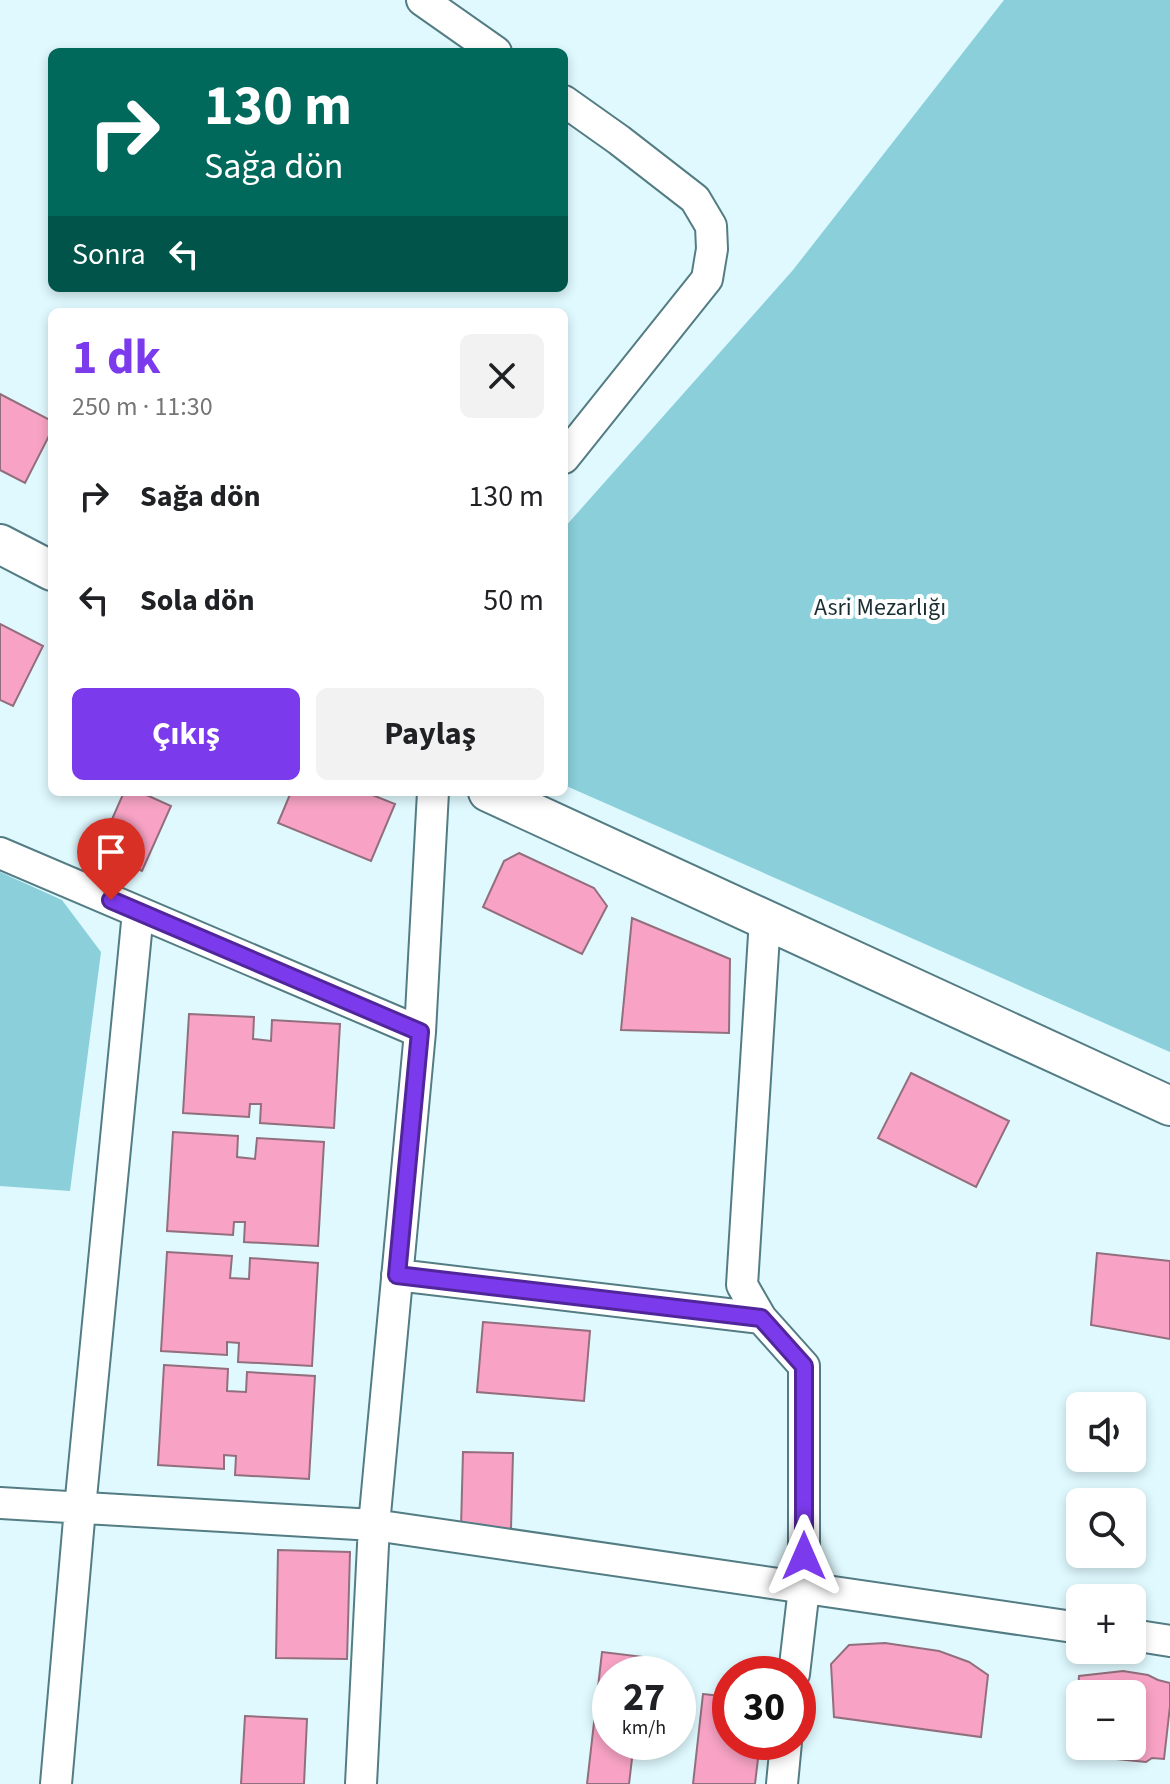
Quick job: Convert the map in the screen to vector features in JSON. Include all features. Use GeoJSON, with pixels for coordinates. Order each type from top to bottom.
{"type":"FeatureCollection","features":[{"type":"Feature","properties":{"kind":"street"},"geometry":{"type":"LineString","coordinates":[[422,0],[490,48]]}},
{"type":"Feature","properties":{"kind":"street"},"geometry":{"type":"LineString","coordinates":[[568,104],[695,199],[711,226],[712,249],[707,279],[568,453]]}},
{"type":"Feature","properties":{"kind":"street"},"geometry":{"type":"LineString","coordinates":[[0,544],[48,569]]}},
{"type":"Feature","properties":{"kind":"street"},"geometry":{"type":"LineString","coordinates":[[361,1784],[374,1525],[420,1032],[433,796]]}},
{"type":"Feature","properties":{"kind":"street"},"geometry":{"type":"LineString","coordinates":[[497,796],[1170,1106]]}},
{"type":"Feature","properties":{"kind":"street"},"geometry":{"type":"LineString","coordinates":[[0,853],[420,1032]]}},
{"type":"Feature","properties":{"kind":"street"},"geometry":{"type":"LineString","coordinates":[[56,1784],[138,912]]}},
{"type":"Feature","properties":{"kind":"street"},"geometry":{"type":"LineString","coordinates":[[765,919],[742,1285],[761,1318],[804,1366],[804,1588],[796,1656]]}},
{"type":"Feature","properties":{"kind":"street"},"geometry":{"type":"LineString","coordinates":[[397,1275],[761,1318]]}},
{"type":"Feature","properties":{"kind":"street"},"geometry":{"type":"LineString","coordinates":[[0,1503],[374,1525],[1066,1626]]}},
{"type":"Feature","properties":{"kind":"street"},"geometry":{"type":"LineString","coordinates":[[1146,1637],[1170,1641]]}},
{"type":"Feature","properties":{"kind":"street"},"geometry":{"type":"LineString","coordinates":[[782,1784],[784,1760]]}},
{"type":"Feature","properties":{"kind":"green space","name":"Asri Mezarlığı"},"geometry":{"type":"Polygon","coordinates":[[[1004,0],[1170,0],[1170,1052],[568,787],[568,523],[793,270],[1004,0]]]}},
{"type":"Feature","properties":{"kind":"green space"},"geometry":{"type":"Polygon","coordinates":[[[0,872],[62,900],[101,952],[70,1191],[0,1186],[0,872]]]}},
{"type":"Feature","properties":{"kind":"building"},"geometry":{"type":"Polygon","coordinates":[[[0,394],[48,419],[48,438],[25,483],[0,470],[0,394]]]}},
{"type":"Feature","properties":{"kind":"building"},"geometry":{"type":"Polygon","coordinates":[[[0,624],[43,646],[13,706],[0,700],[0,624]]]}},
{"type":"Feature","properties":{"kind":"building"},"geometry":{"type":"Polygon","coordinates":[[[122,796],[149,796],[171,806],[142,871],[98,851],[122,796]]]}},
{"type":"Feature","properties":{"kind":"building"},"geometry":{"type":"Polygon","coordinates":[[[289,796],[375,796],[395,804],[371,861],[278,823],[289,796]]]}},
{"type":"Feature","properties":{"kind":"building"},"geometry":{"type":"Polygon","coordinates":[[[519,853],[594,888],[607,906],[582,954],[483,907],[504,861],[519,853]]]}},
{"type":"Feature","properties":{"kind":"building"},"geometry":{"type":"Polygon","coordinates":[[[632,918],[730,959],[729,1033],[621,1030],[632,918]]]}},
{"type":"Feature","properties":{"kind":"building"},"geometry":{"type":"Polygon","coordinates":[[[189,1014],[254,1017],[253,1039],[271,1041],[272,1020],[340,1024],[334,1128],[260,1123],[261,1104],[250,1104],[249,1117],[183,1113],[189,1014]]]}},
{"type":"Feature","properties":{"kind":"building"},"geometry":{"type":"Polygon","coordinates":[[[911,1073],[1009,1121],[976,1187],[878,1138],[911,1073]]]}},
{"type":"Feature","properties":{"kind":"building"},"geometry":{"type":"Polygon","coordinates":[[[173,1132],[238,1136],[237,1157],[255,1159],[257,1138],[324,1142],[318,1246],[244,1242],[245,1222],[234,1222],[233,1235],[167,1231],[173,1132]]]}},
{"type":"Feature","properties":{"kind":"building"},"geometry":{"type":"Polygon","coordinates":[[[167,1252],[232,1256],[230,1278],[249,1279],[250,1258],[318,1263],[312,1366],[238,1362],[239,1343],[227,1342],[227,1355],[161,1351],[167,1252]]]}},
{"type":"Feature","properties":{"kind":"building"},"geometry":{"type":"Polygon","coordinates":[[[1097,1253],[1170,1261],[1170,1339],[1091,1325],[1097,1253]]]}},
{"type":"Feature","properties":{"kind":"building"},"geometry":{"type":"Polygon","coordinates":[[[483,1322],[590,1331],[584,1401],[477,1392],[483,1322]]]}},
{"type":"Feature","properties":{"kind":"building"},"geometry":{"type":"Polygon","coordinates":[[[164,1365],[228,1369],[227,1391],[246,1392],[247,1372],[315,1376],[309,1479],[235,1475],[236,1456],[224,1455],[224,1469],[158,1465],[164,1365]]]}},
{"type":"Feature","properties":{"kind":"building"},"geometry":{"type":"Polygon","coordinates":[[[463,1452],[513,1453],[511,1529],[461,1528],[463,1452]]]}},
{"type":"Feature","properties":{"kind":"building"},"geometry":{"type":"Polygon","coordinates":[[[278,1550],[350,1552],[347,1659],[276,1658],[278,1550]]]}},
{"type":"Feature","properties":{"kind":"building"},"geometry":{"type":"Polygon","coordinates":[[[885,1643],[939,1651],[969,1662],[988,1675],[981,1737],[834,1717],[831,1664],[849,1645],[885,1643]]]}},
{"type":"Feature","properties":{"kind":"building"},"geometry":{"type":"Polygon","coordinates":[[[602,1652],[636,1656],[602,1656],[602,1652]]]}},
{"type":"Feature","properties":{"kind":"building"},"geometry":{"type":"Polygon","coordinates":[[[1123,1671],[1170,1683],[1164,1759],[1152,1758],[1146,1762],[1126,1760],[1146,1760],[1146,1680],[1079,1680],[1079,1676],[1123,1671]]]}},
{"type":"Feature","properties":{"kind":"building"},"geometry":{"type":"Polygon","coordinates":[[[703,1694],[712,1695],[712,1760],[758,1760],[755,1784],[693,1784],[703,1694]]]}},
{"type":"Feature","properties":{"kind":"building"},"geometry":{"type":"Polygon","coordinates":[[[245,1716],[307,1719],[304,1784],[241,1784],[245,1716]]]}},
{"type":"Feature","properties":{"kind":"building"},"geometry":{"type":"Polygon","coordinates":[[[592,1740],[592,1760],[632,1760],[629,1784],[587,1784],[592,1740]]]}},
{"type":"Feature","properties":{"kind":"route"},"geometry":{"type":"LineString","coordinates":[[111,900],[420,1032],[397,1275],[761,1318],[804,1366],[804,1556]]}}]}
